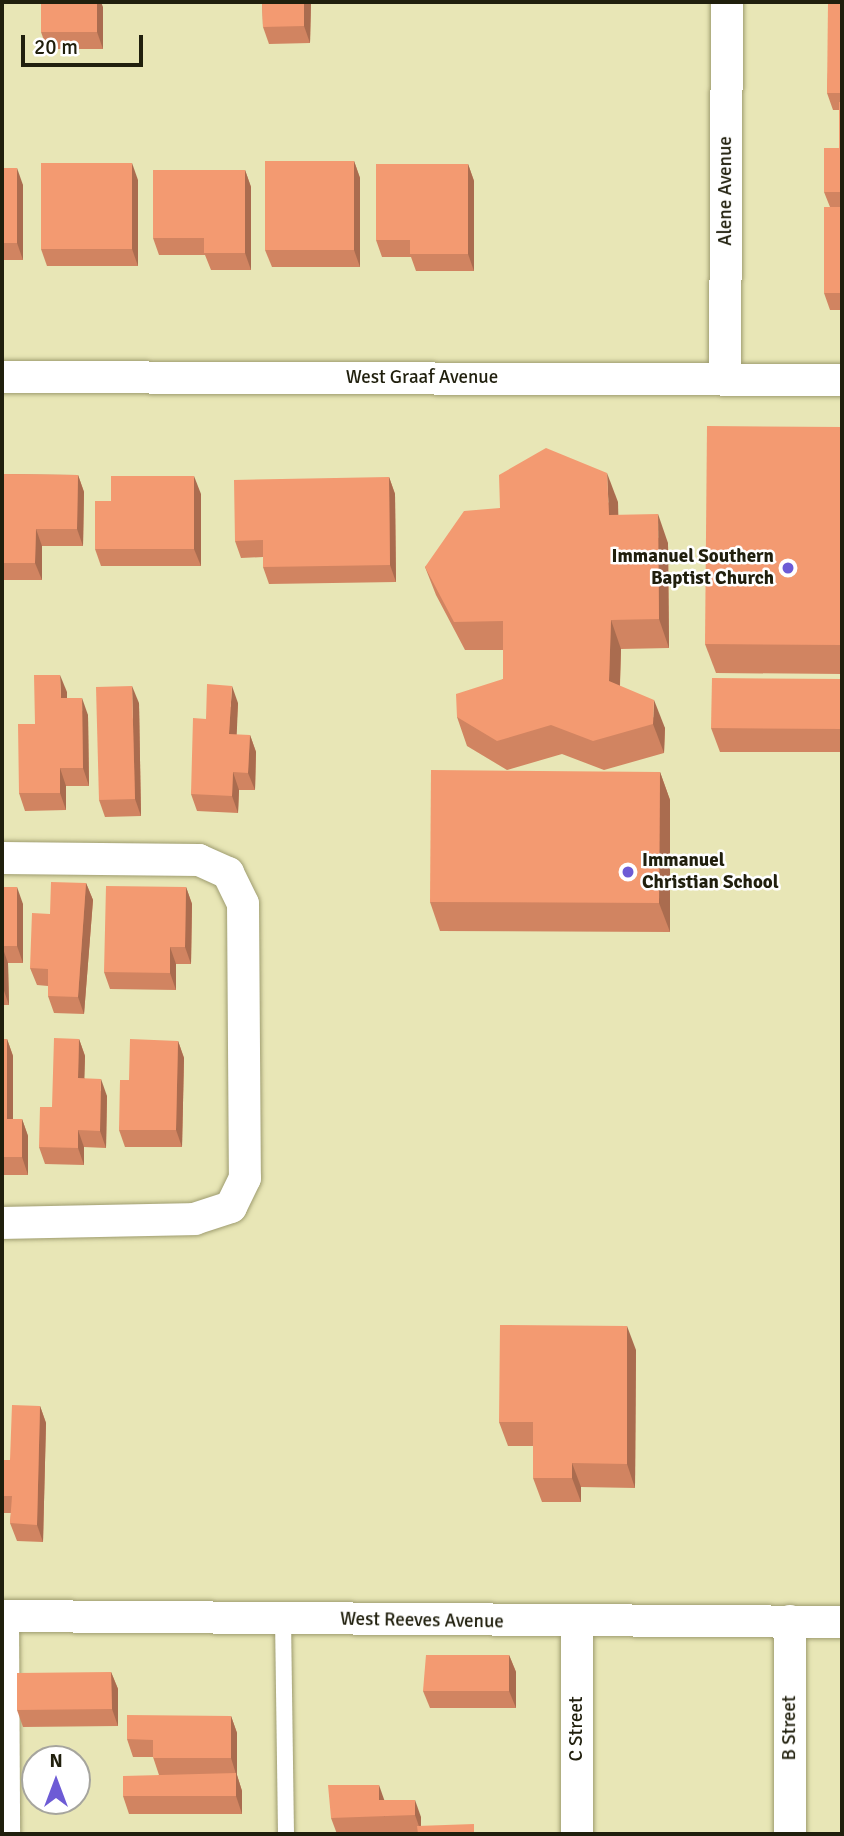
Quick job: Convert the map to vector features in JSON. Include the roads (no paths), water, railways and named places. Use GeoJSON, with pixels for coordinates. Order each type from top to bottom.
{"type":"FeatureCollection","features":[{"type":"Feature","properties":{"kind":"street","name":"Alene Avenue"},"geometry":{"type":"LineString","coordinates":[[724,379],[727,2]]}},
{"type":"Feature","properties":{"kind":"street","name":"West Graaf Avenue"},"geometry":{"type":"LineString","coordinates":[[2,377],[842,380]]}},
{"type":"Feature","properties":{"kind":"street"},"geometry":{"type":"LineString","coordinates":[[2,858],[198,860],[228,873],[243,904],[245,1178],[231,1207],[195,1219],[2,1223]]}},
{"type":"Feature","properties":{"kind":"street"},"geometry":{"type":"LineString","coordinates":[[2,1616],[5,1834]]}},
{"type":"Feature","properties":{"kind":"street","name":"West Reeves Avenue"},"geometry":{"type":"LineString","coordinates":[[2,1616],[577,1623],[842,1622]]}},
{"type":"Feature","properties":{"kind":"street","name":"B Street"},"geometry":{"type":"LineString","coordinates":[[790,1621],[790,1834]]}},
{"type":"Feature","properties":{"kind":"street","name":"C Street"},"geometry":{"type":"LineString","coordinates":[[577,1623],[577,1834]]}},
{"type":"Feature","properties":{"kind":"lane"},"geometry":{"type":"LineString","coordinates":[[283,1619],[286,1834]]}},
{"type":"Feature","properties":{"kind":"place","name":"Immanuel Southern Baptist Church"},"geometry":{"type":"Point","coordinates":[788,568]}},
{"type":"Feature","properties":{"kind":"place","name":"Immanuel Christian School"},"geometry":{"type":"Point","coordinates":[628,872]}}]}
